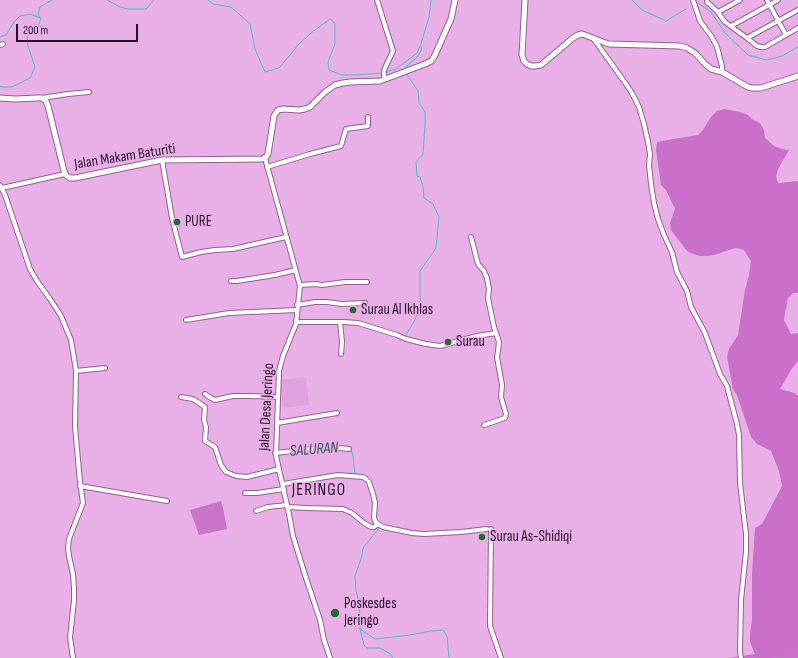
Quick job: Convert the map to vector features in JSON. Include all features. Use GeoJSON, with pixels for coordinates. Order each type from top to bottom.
{"type":"FeatureCollection","features":[{"type":"Feature","properties":{"kind":"street"},"geometry":{"type":"LineString","coordinates":[[377,0],[393,52],[384,70],[385,79]]}},
{"type":"Feature","properties":{"kind":"street"},"geometry":{"type":"LineString","coordinates":[[265,158],[269,153],[274,116],[278,110],[305,109],[310,107],[331,88],[343,83],[385,79],[431,61],[451,19],[455,0]]}},
{"type":"Feature","properties":{"kind":"street"},"geometry":{"type":"LineString","coordinates":[[525,0],[522,55],[527,64],[533,66],[541,64],[578,35],[585,35],[609,44],[684,47],[696,53],[704,64],[711,69],[722,72],[748,87],[756,88],[798,76]]}},
{"type":"Feature","properties":{"kind":"street"},"geometry":{"type":"LineString","coordinates":[[693,0],[700,21],[712,37],[717,47],[722,72]]}},
{"type":"Feature","properties":{"kind":"street"},"geometry":{"type":"LineString","coordinates":[[707,0],[707,2],[718,12],[725,22],[757,46],[765,47],[798,28]]}},
{"type":"Feature","properties":{"kind":"street"},"geometry":{"type":"LineString","coordinates":[[718,12],[740,0]]}},
{"type":"Feature","properties":{"kind":"street"},"geometry":{"type":"LineString","coordinates":[[766,0],[786,35]]}},
{"type":"Feature","properties":{"kind":"street"},"geometry":{"type":"LineString","coordinates":[[731,26],[778,0]]}},
{"type":"Feature","properties":{"kind":"street"},"geometry":{"type":"LineString","coordinates":[[747,38],[798,10]]}},
{"type":"Feature","properties":{"kind":"street"},"geometry":{"type":"LineString","coordinates":[[593,38],[626,84],[639,107],[648,142],[651,184],[658,219],[672,252],[677,272],[693,311],[705,333],[720,374],[727,386],[737,424],[740,446],[740,483],[746,534],[742,600],[741,658]]}},
{"type":"Feature","properties":{"kind":"street"},"geometry":{"type":"LineString","coordinates":[[0,98],[42,98],[89,92]]}},
{"type":"Feature","properties":{"kind":"street","name":"Jalan Makam Baturiti"},"geometry":{"type":"LineString","coordinates":[[42,98],[46,101],[48,106],[65,174],[70,178],[162,160],[265,158]]}},
{"type":"Feature","properties":{"kind":"street"},"geometry":{"type":"LineString","coordinates":[[267,167],[342,146],[346,129],[368,126],[368,116]]}},
{"type":"Feature","properties":{"kind":"street","name":"Jalan Desa Jeringo"},"geometry":{"type":"LineString","coordinates":[[265,158],[300,285],[296,322],[283,356],[278,376],[275,453],[293,536],[322,623],[324,640],[330,658]]}},
{"type":"Feature","properties":{"kind":"street"},"geometry":{"type":"LineString","coordinates":[[162,160],[172,218],[182,257],[201,252],[233,249],[286,237]]}},
{"type":"Feature","properties":{"kind":"street"},"geometry":{"type":"LineString","coordinates":[[65,174],[1,186],[30,269],[55,306],[67,330],[73,348],[76,371],[75,420],[80,486],[83,503],[69,539],[68,548],[74,588],[70,637],[73,658]]}},
{"type":"Feature","properties":{"kind":"street"},"geometry":{"type":"LineString","coordinates":[[471,237],[478,264],[484,271],[487,278],[489,289],[488,298],[492,320],[499,342],[496,357],[502,385],[501,397],[506,414],[505,418],[484,425]]}},
{"type":"Feature","properties":{"kind":"street"},"geometry":{"type":"LineString","coordinates":[[231,281],[275,275],[296,270]]}},
{"type":"Feature","properties":{"kind":"street"},"geometry":{"type":"LineString","coordinates":[[300,285],[367,282]]}},
{"type":"Feature","properties":{"kind":"street"},"geometry":{"type":"LineString","coordinates":[[297,305],[315,302],[342,304],[365,303]]}},
{"type":"Feature","properties":{"kind":"street"},"geometry":{"type":"LineString","coordinates":[[186,320],[229,313],[297,310]]}},
{"type":"Feature","properties":{"kind":"street"},"geometry":{"type":"LineString","coordinates":[[296,322],[340,322],[365,325],[406,339],[440,346],[477,336],[496,333]]}},
{"type":"Feature","properties":{"kind":"street"},"geometry":{"type":"LineString","coordinates":[[340,322],[342,342],[340,354]]}},
{"type":"Feature","properties":{"kind":"street"},"geometry":{"type":"LineString","coordinates":[[76,371],[105,368]]}},
{"type":"Feature","properties":{"kind":"street"},"geometry":{"type":"LineString","coordinates":[[205,394],[215,400],[233,396],[278,397]]}},
{"type":"Feature","properties":{"kind":"street"},"geometry":{"type":"LineString","coordinates":[[182,397],[193,399],[205,407],[205,441],[215,447],[221,465],[226,472],[236,476],[247,477],[279,469]]}},
{"type":"Feature","properties":{"kind":"street"},"geometry":{"type":"LineString","coordinates":[[276,423],[337,413]]}},
{"type":"Feature","properties":{"kind":"street"},"geometry":{"type":"LineString","coordinates":[[275,453],[330,447],[349,449]]}},
{"type":"Feature","properties":{"kind":"street"},"geometry":{"type":"LineString","coordinates":[[282,484],[338,475],[364,477],[373,494],[375,503],[374,518],[378,524],[391,529],[418,534],[489,529],[490,626],[501,658]]}},
{"type":"Feature","properties":{"kind":"street"},"geometry":{"type":"LineString","coordinates":[[80,486],[168,501]]}},
{"type":"Feature","properties":{"kind":"street"},"geometry":{"type":"LineString","coordinates":[[245,493],[257,493],[284,489]]}},
{"type":"Feature","properties":{"kind":"street"},"geometry":{"type":"LineString","coordinates":[[256,511],[268,507],[287,506],[343,509],[352,513],[371,527],[378,524]]}},
{"type":"Feature","properties":{"kind":"shaded area"},"geometry":{"type":"Polygon","coordinates":[[[724,109],[748,115],[753,120],[760,123],[764,130],[765,138],[774,146],[789,150],[778,169],[776,176],[778,183],[798,181],[798,293],[793,293],[788,298],[784,320],[791,334],[798,333],[798,361],[780,389],[795,393],[798,396],[798,655],[786,654],[769,658],[756,657],[750,642],[755,528],[762,524],[782,486],[779,471],[771,451],[757,444],[751,437],[737,395],[733,389],[727,357],[729,349],[738,335],[751,261],[744,250],[736,248],[707,256],[700,256],[687,251],[671,230],[670,223],[675,209],[666,190],[661,185],[656,150],[657,142],[698,135],[717,111],[724,109]]]}},
{"type":"Feature","properties":{"kind":"shaded area"},"geometry":{"type":"Polygon","coordinates":[[[306,377],[309,405],[283,408],[280,380],[306,377]]]}},
{"type":"Feature","properties":{"kind":"shaded area"},"geometry":{"type":"Polygon","coordinates":[[[221,501],[227,529],[199,535],[190,510],[221,501]]]}},
{"type":"Feature","properties":{"kind":"shaded area"},"geometry":{"type":"Polygon","coordinates":[[[798,647],[798,658],[729,658],[798,647]]]}},
{"type":"Feature","properties":{"kind":"waterway"},"geometry":{"type":"LineString","coordinates":[[0,86],[12,87],[30,78],[35,67],[28,46],[27,36],[38,26],[41,19],[38,15],[40,7],[52,0]]}},
{"type":"Feature","properties":{"kind":"waterway"},"geometry":{"type":"LineString","coordinates":[[107,0],[120,7],[128,9],[146,9],[154,0]]}},
{"type":"Feature","properties":{"kind":"waterway"},"geometry":{"type":"LineString","coordinates":[[208,0],[213,4],[231,7],[250,24],[255,49],[265,72],[279,68],[299,44],[330,19],[335,23],[335,44],[328,62],[329,70],[342,75],[380,73]]}},
{"type":"Feature","properties":{"kind":"waterway"},"geometry":{"type":"LineString","coordinates":[[385,72],[396,69],[417,53],[429,17],[431,0]]}},
{"type":"Feature","properties":{"kind":"waterway"},"geometry":{"type":"LineString","coordinates":[[632,0],[642,10],[666,21],[686,9]]}},
{"type":"Feature","properties":{"kind":"waterway"},"geometry":{"type":"LineString","coordinates":[[698,3],[711,12],[725,33],[748,55],[767,60],[782,56],[798,47]]}},
{"type":"Feature","properties":{"kind":"waterway"},"geometry":{"type":"LineString","coordinates":[[0,37],[6,35],[14,22],[20,16],[30,14],[40,18]]}},
{"type":"Feature","properties":{"kind":"waterway"},"geometry":{"type":"LineString","coordinates":[[406,67],[417,57],[421,51],[421,46]]}},
{"type":"Feature","properties":{"kind":"waterway"},"geometry":{"type":"LineString","coordinates":[[405,336],[415,320],[420,308],[420,271],[436,248],[439,217],[433,204],[424,198],[423,186],[420,177],[417,176],[416,162],[423,154],[425,112],[419,103],[418,91],[406,73]]}},
{"type":"Feature","properties":{"kind":"waterway","name":"SALURAN"},"geometry":{"type":"LineString","coordinates":[[351,449],[355,475]]}},
{"type":"Feature","properties":{"kind":"waterway"},"geometry":{"type":"LineString","coordinates":[[379,528],[363,548],[362,556],[355,576],[361,621],[360,629],[364,645],[367,648],[380,648],[389,653],[393,658]]}},
{"type":"Feature","properties":{"kind":"waterway"},"geometry":{"type":"LineString","coordinates":[[360,629],[375,639],[443,630],[447,636],[449,658]]}},
{"type":"Feature","properties":{"kind":"place","name":"PURE"},"geometry":{"type":"Point","coordinates":[177,222]}},
{"type":"Feature","properties":{"kind":"place","name":"Surau Al Ikhlas"},"geometry":{"type":"Point","coordinates":[353,310]}},
{"type":"Feature","properties":{"kind":"place","name":"Surau"},"geometry":{"type":"Point","coordinates":[448,342]}},
{"type":"Feature","properties":{"kind":"place","name":"Surau As-Shidiqi"},"geometry":{"type":"Point","coordinates":[482,537]}},
{"type":"Feature","properties":{"kind":"place","name":"Poskesdes Jeringo"},"geometry":{"type":"Point","coordinates":[335,613]}},
{"type":"Feature","properties":{"kind":"district","name":"JERINGO"},"geometry":{"type":"Point","coordinates":[319,491]}}]}
